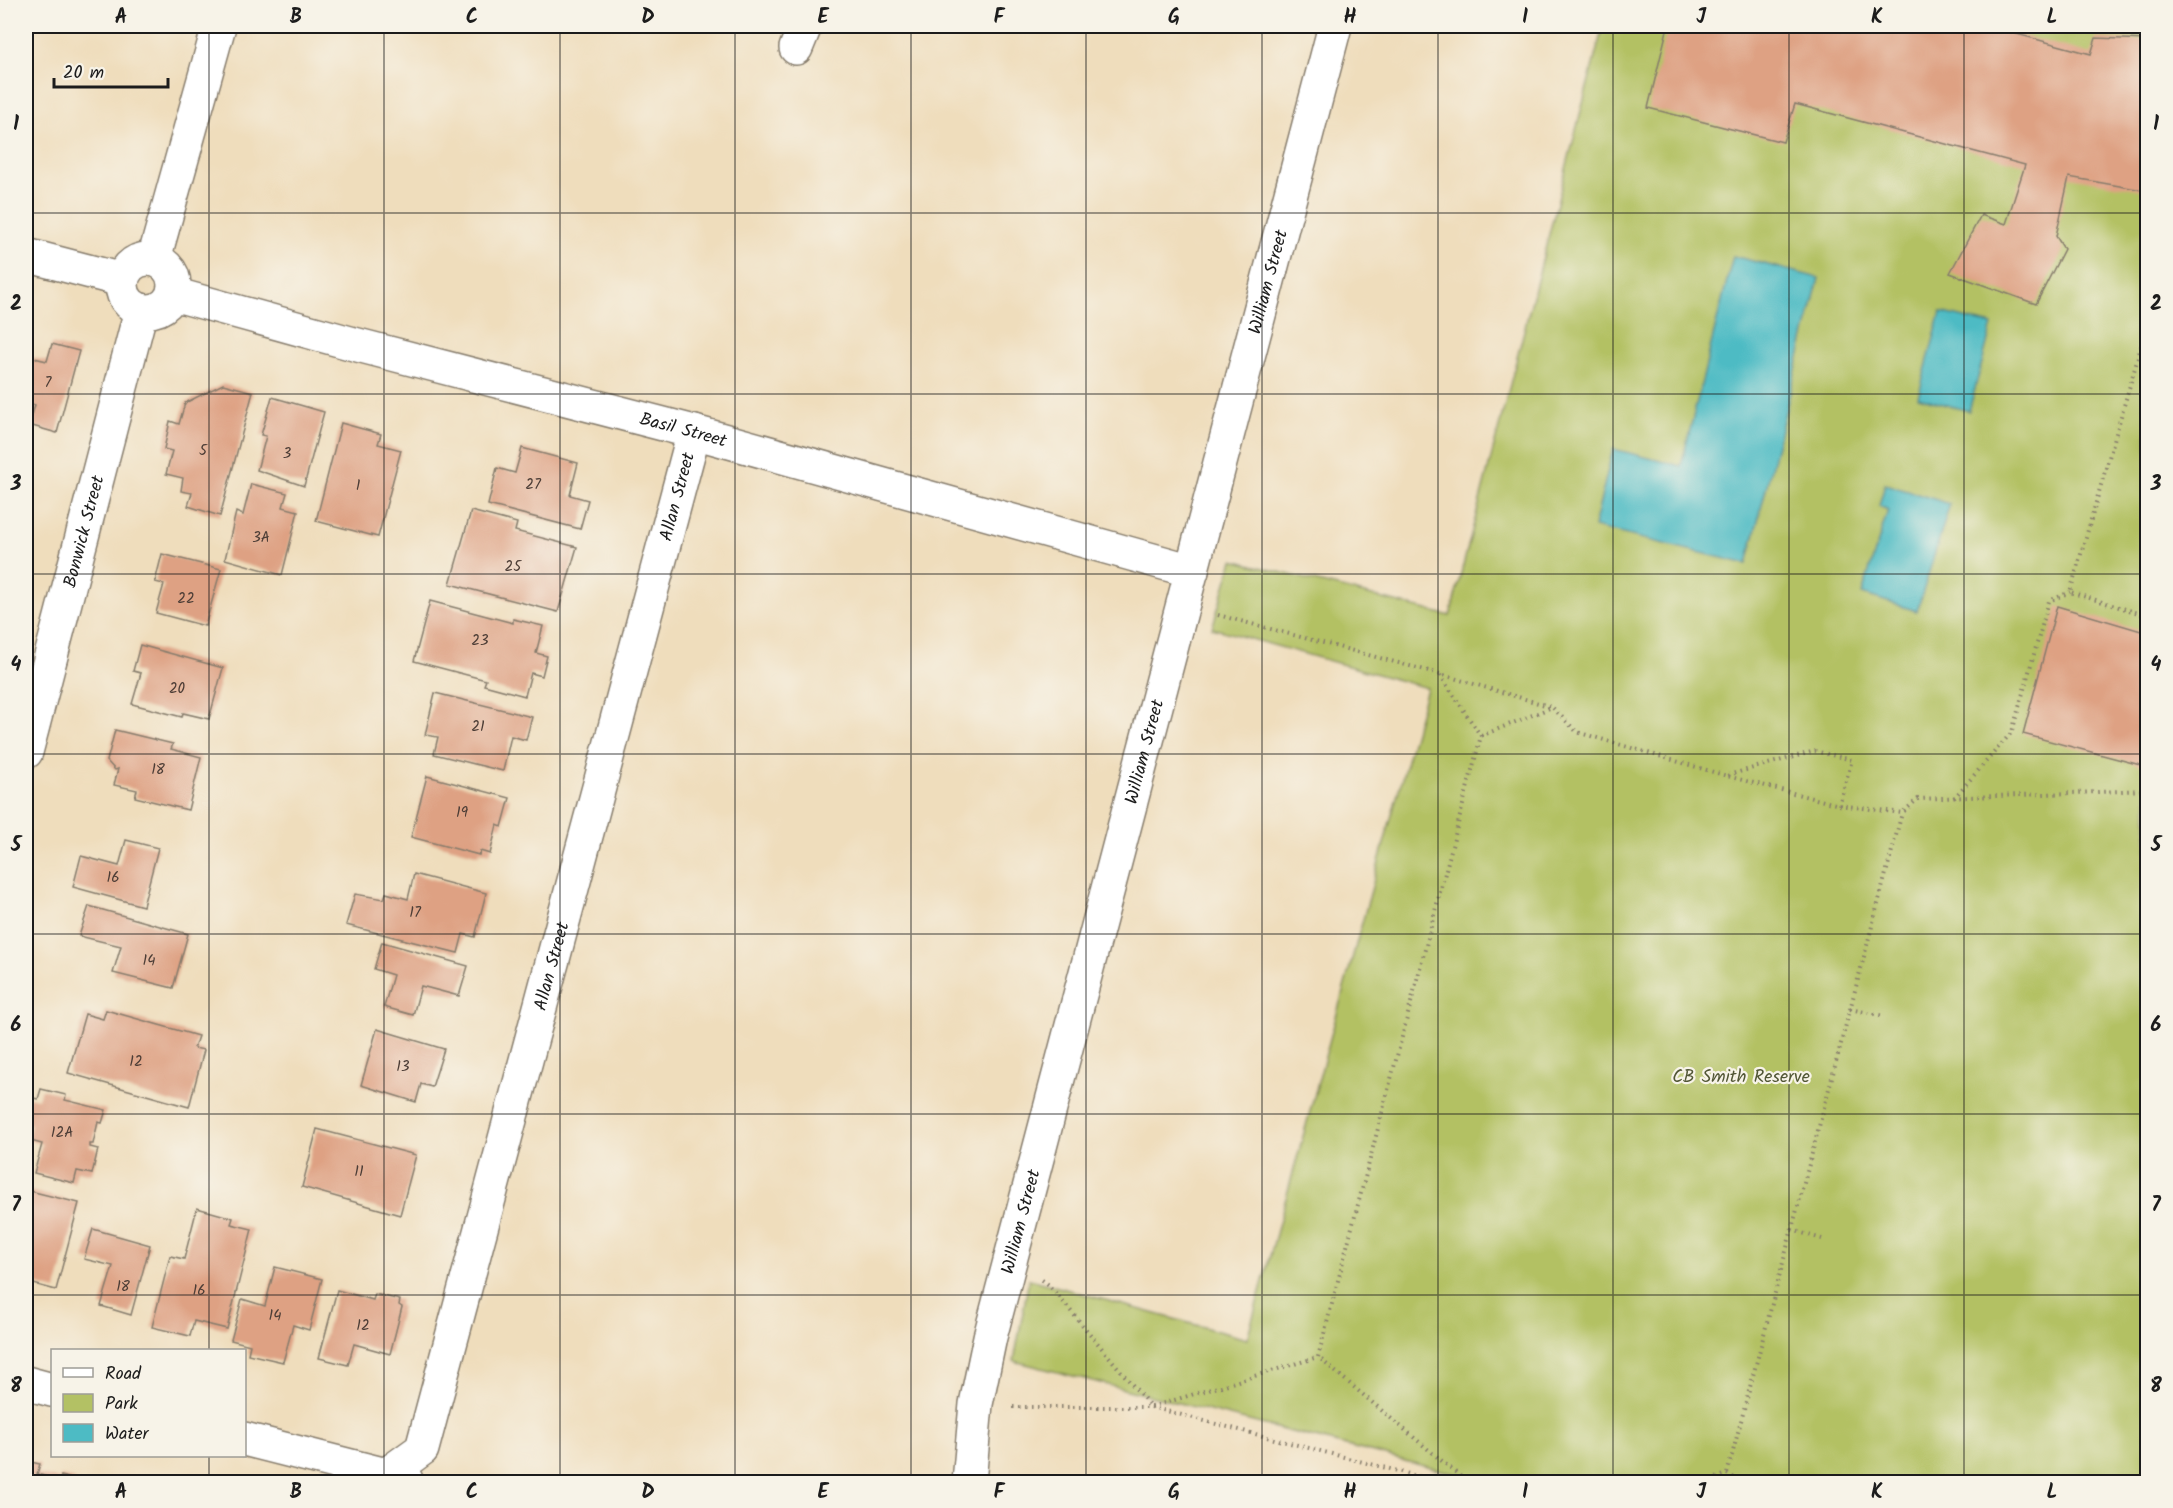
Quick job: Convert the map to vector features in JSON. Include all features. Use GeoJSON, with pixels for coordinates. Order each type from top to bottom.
{"type":"FeatureCollection","features":[{"type":"Feature","properties":{"kind":"street"},"geometry":{"type":"LineString","coordinates":[[154,260],[219,26]]}},
{"type":"Feature","properties":{"kind":"street","name":"William Street"},"geometry":{"type":"LineString","coordinates":[[969,1482],[976,1404],[990,1337],[1335,26]]}},
{"type":"Feature","properties":{"kind":"street"},"geometry":{"type":"LineString","coordinates":[[26,255],[122,280]]}},
{"type":"Feature","properties":{"kind":"street"},"geometry":{"type":"LineString","coordinates":[[154,260],[169,269],[174,285],[173,294],[170,300],[160,308],[141,310],[126,299],[122,280],[125,272],[137,261],[154,260]]}},
{"type":"Feature","properties":{"kind":"street","name":"Basil Street"},"geometry":{"type":"LineString","coordinates":[[173,294],[350,343],[694,432],[1192,571]]}},
{"type":"Feature","properties":{"kind":"street","name":"Bonwick Street"},"geometry":{"type":"LineString","coordinates":[[26,752],[141,310]]}},
{"type":"Feature","properties":{"kind":"street","name":"Allan Street"},"geometry":{"type":"LineString","coordinates":[[394,1480],[422,1449],[694,432]]}},
{"type":"Feature","properties":{"kind":"street"},"geometry":{"type":"LineString","coordinates":[[26,1383],[51,1390]]}},
{"type":"Feature","properties":{"kind":"street"},"geometry":{"type":"LineString","coordinates":[[246,1440],[394,1480]]}},
{"type":"Feature","properties":{"kind":"path"},"geometry":{"type":"LineString","coordinates":[[2070,592],[2148,323]]}},
{"type":"Feature","properties":{"kind":"path"},"geometry":{"type":"LineString","coordinates":[[1954,798],[2012,732],[2049,601],[2070,592],[2148,616]]}},
{"type":"Feature","properties":{"kind":"path"},"geometry":{"type":"LineString","coordinates":[[1218,615],[1440,674],[1552,707],[1577,732],[1727,776],[1839,805],[1902,813]]}},
{"type":"Feature","properties":{"kind":"path"},"geometry":{"type":"LineString","coordinates":[[1317,1357],[1481,736],[1440,674]]}},
{"type":"Feature","properties":{"kind":"path"},"geometry":{"type":"LineString","coordinates":[[1481,736],[1552,707]]}},
{"type":"Feature","properties":{"kind":"path"},"geometry":{"type":"LineString","coordinates":[[1727,776],[1815,751],[1852,760],[1839,805]]}},
{"type":"Feature","properties":{"kind":"path"},"geometry":{"type":"LineString","coordinates":[[1727,1474],[1902,813],[1918,799],[2148,790]]}},
{"type":"Feature","properties":{"kind":"path"},"geometry":{"type":"LineString","coordinates":[[1850,1009],[1884,1016]]}},
{"type":"Feature","properties":{"kind":"path"},"geometry":{"type":"LineString","coordinates":[[1792,1230],[1822,1239]]}},
{"type":"Feature","properties":{"kind":"path"},"geometry":{"type":"LineString","coordinates":[[1010,1258],[1049,1285],[1151,1407]]}},
{"type":"Feature","properties":{"kind":"path"},"geometry":{"type":"LineString","coordinates":[[1151,1407],[1317,1357]]}},
{"type":"Feature","properties":{"kind":"path"},"geometry":{"type":"LineString","coordinates":[[1317,1357],[1467,1482]]}},
{"type":"Feature","properties":{"kind":"path"},"geometry":{"type":"LineString","coordinates":[[976,1404],[1011,1407],[1151,1407],[1440,1482]]}},
{"type":"Feature","properties":{"kind":"path"},"geometry":{"type":"LineString","coordinates":[[1705,1482],[1727,1474],[1743,1482]]}},
{"type":"Feature","properties":{"kind":"green space","name":"CB Smith Reserve"},"geometry":{"type":"Polygon","coordinates":[[[1603,26],[2147,26],[2147,1482],[1487,1482],[1014,1361],[1029,1279],[1247,1339],[1427,688],[1212,628],[1233,560],[1450,616],[1603,26]]]}},
{"type":"Feature","properties":{"kind":"water"},"geometry":{"type":"Polygon","coordinates":[[[1733,256],[1819,278],[1747,564],[1594,527],[1613,449],[1681,466],[1733,256]]]}},
{"type":"Feature","properties":{"kind":"water"},"geometry":{"type":"Polygon","coordinates":[[[1941,312],[1992,325],[1969,411],[1918,397],[1941,312]]]}},
{"type":"Feature","properties":{"kind":"water"},"geometry":{"type":"Polygon","coordinates":[[[1885,484],[1950,504],[1917,611],[1862,594],[1888,510],[1879,506],[1885,484]]]}},
{"type":"Feature","properties":{"kind":"building"},"geometry":{"type":"Polygon","coordinates":[[[1668,26],[1987,26],[2091,54],[2096,38],[2148,40],[2148,191],[2069,177],[2056,236],[2064,249],[2036,304],[1950,273],[1981,215],[2006,224],[2025,165],[1795,104],[1783,142],[1648,108],[1668,26]]]}},
{"type":"Feature","properties":{"kind":"building"},"geometry":{"type":"Polygon","coordinates":[[[52,344],[79,351],[57,433],[29,425],[35,405],[26,402],[26,356],[47,361],[52,344]]]}},
{"type":"Feature","properties":{"kind":"building"},"geometry":{"type":"Polygon","coordinates":[[[223,384],[253,392],[220,516],[188,506],[192,493],[181,491],[183,478],[166,474],[172,451],[164,449],[170,421],[179,424],[185,403],[223,384]]]}},
{"type":"Feature","properties":{"kind":"building"},"geometry":{"type":"Polygon","coordinates":[[[272,397],[324,412],[304,486],[257,470],[266,436],[261,435],[272,397]]]}},
{"type":"Feature","properties":{"kind":"building"},"geometry":{"type":"Polygon","coordinates":[[[341,423],[381,434],[378,444],[401,450],[378,537],[316,521],[341,423]]]}},
{"type":"Feature","properties":{"kind":"building"},"geometry":{"type":"Polygon","coordinates":[[[522,448],[578,463],[570,495],[588,500],[580,529],[488,505],[497,468],[515,473],[522,448]]]}},
{"type":"Feature","properties":{"kind":"building"},"geometry":{"type":"Polygon","coordinates":[[[251,484],[287,493],[283,507],[298,511],[282,575],[225,559],[236,512],[243,515],[251,484]]]}},
{"type":"Feature","properties":{"kind":"building"},"geometry":{"type":"Polygon","coordinates":[[[471,511],[517,523],[515,531],[577,547],[558,612],[450,584],[471,511]]]}},
{"type":"Feature","properties":{"kind":"building"},"geometry":{"type":"Polygon","coordinates":[[[162,554],[221,569],[205,626],[156,613],[164,584],[155,582],[162,554]]]}},
{"type":"Feature","properties":{"kind":"building"},"geometry":{"type":"Polygon","coordinates":[[[430,601],[513,623],[513,619],[543,626],[536,653],[547,656],[542,676],[531,673],[525,696],[484,685],[486,680],[414,661],[430,601]]]}},
{"type":"Feature","properties":{"kind":"building"},"geometry":{"type":"Polygon","coordinates":[[[2057,606],[2148,633],[2148,767],[2023,734],[2057,606]]]}},
{"type":"Feature","properties":{"kind":"building"},"geometry":{"type":"Polygon","coordinates":[[[140,645],[223,668],[209,719],[183,713],[182,717],[132,704],[141,673],[133,671],[140,645]]]}},
{"type":"Feature","properties":{"kind":"building"},"geometry":{"type":"Polygon","coordinates":[[[435,693],[532,717],[526,740],[511,736],[503,771],[434,754],[438,737],[425,735],[435,693]]]}},
{"type":"Feature","properties":{"kind":"building"},"geometry":{"type":"Polygon","coordinates":[[[115,730],[173,744],[171,749],[201,757],[188,810],[135,797],[137,790],[114,785],[118,769],[115,770],[107,761],[115,730]]]}},
{"type":"Feature","properties":{"kind":"building"},"geometry":{"type":"Polygon","coordinates":[[[427,776],[510,798],[502,827],[497,825],[490,854],[480,851],[479,855],[411,837],[427,776]]]}},
{"type":"Feature","properties":{"kind":"building"},"geometry":{"type":"Polygon","coordinates":[[[126,840],[158,848],[143,906],[73,887],[81,856],[119,866],[126,840]]]}},
{"type":"Feature","properties":{"kind":"building"},"geometry":{"type":"Polygon","coordinates":[[[414,874],[486,893],[475,937],[463,934],[458,953],[346,925],[355,894],[384,899],[386,893],[408,899],[414,874]]]}},
{"type":"Feature","properties":{"kind":"building"},"geometry":{"type":"Polygon","coordinates":[[[89,906],[188,934],[173,988],[113,973],[121,946],[79,936],[89,906]]]}},
{"type":"Feature","properties":{"kind":"building"},"geometry":{"type":"Polygon","coordinates":[[[382,942],[468,966],[459,996],[421,986],[413,1015],[384,1007],[393,975],[374,969],[382,942]]]}},
{"type":"Feature","properties":{"kind":"building"},"geometry":{"type":"Polygon","coordinates":[[[106,1010],[198,1036],[194,1048],[204,1050],[189,1107],[68,1073],[85,1014],[103,1019],[106,1010]]]}},
{"type":"Feature","properties":{"kind":"building"},"geometry":{"type":"Polygon","coordinates":[[[377,1029],[444,1049],[432,1087],[421,1084],[416,1102],[361,1085],[377,1029]]]}},
{"type":"Feature","properties":{"kind":"building"},"geometry":{"type":"Polygon","coordinates":[[[41,1089],[66,1095],[65,1100],[106,1110],[102,1123],[98,1122],[93,1144],[90,1144],[90,1147],[98,1149],[92,1174],[77,1171],[74,1183],[34,1173],[42,1144],[27,1140],[31,1124],[26,1123],[26,1112],[29,1097],[38,1099],[41,1089]]]}},
{"type":"Feature","properties":{"kind":"building"},"geometry":{"type":"Polygon","coordinates":[[[317,1129],[416,1155],[400,1215],[302,1187],[317,1129]]]}},
{"type":"Feature","properties":{"kind":"building"},"geometry":{"type":"Polygon","coordinates":[[[26,1190],[79,1203],[56,1290],[26,1282],[26,1190]]]}},
{"type":"Feature","properties":{"kind":"building"},"geometry":{"type":"Polygon","coordinates":[[[197,1208],[233,1218],[231,1224],[252,1229],[227,1329],[194,1321],[190,1336],[152,1327],[170,1256],[184,1259],[197,1208]]]}},
{"type":"Feature","properties":{"kind":"building"},"geometry":{"type":"Polygon","coordinates":[[[93,1229],[150,1245],[131,1315],[101,1306],[113,1266],[84,1259],[93,1229]]]}},
{"type":"Feature","properties":{"kind":"building"},"geometry":{"type":"Polygon","coordinates":[[[275,1267],[322,1279],[309,1330],[293,1325],[283,1362],[248,1354],[250,1345],[231,1340],[242,1299],[265,1306],[275,1267]]]}},
{"type":"Feature","properties":{"kind":"building"},"geometry":{"type":"Polygon","coordinates":[[[337,1290],[373,1300],[375,1294],[400,1300],[399,1305],[402,1307],[390,1354],[354,1344],[348,1365],[319,1358],[337,1290]]]}},
{"type":"Feature","properties":{"kind":"building"},"geometry":{"type":"Polygon","coordinates":[[[26,1461],[40,1464],[37,1474],[60,1480],[61,1476],[76,1480],[75,1482],[26,1482],[26,1461]]]}}]}
